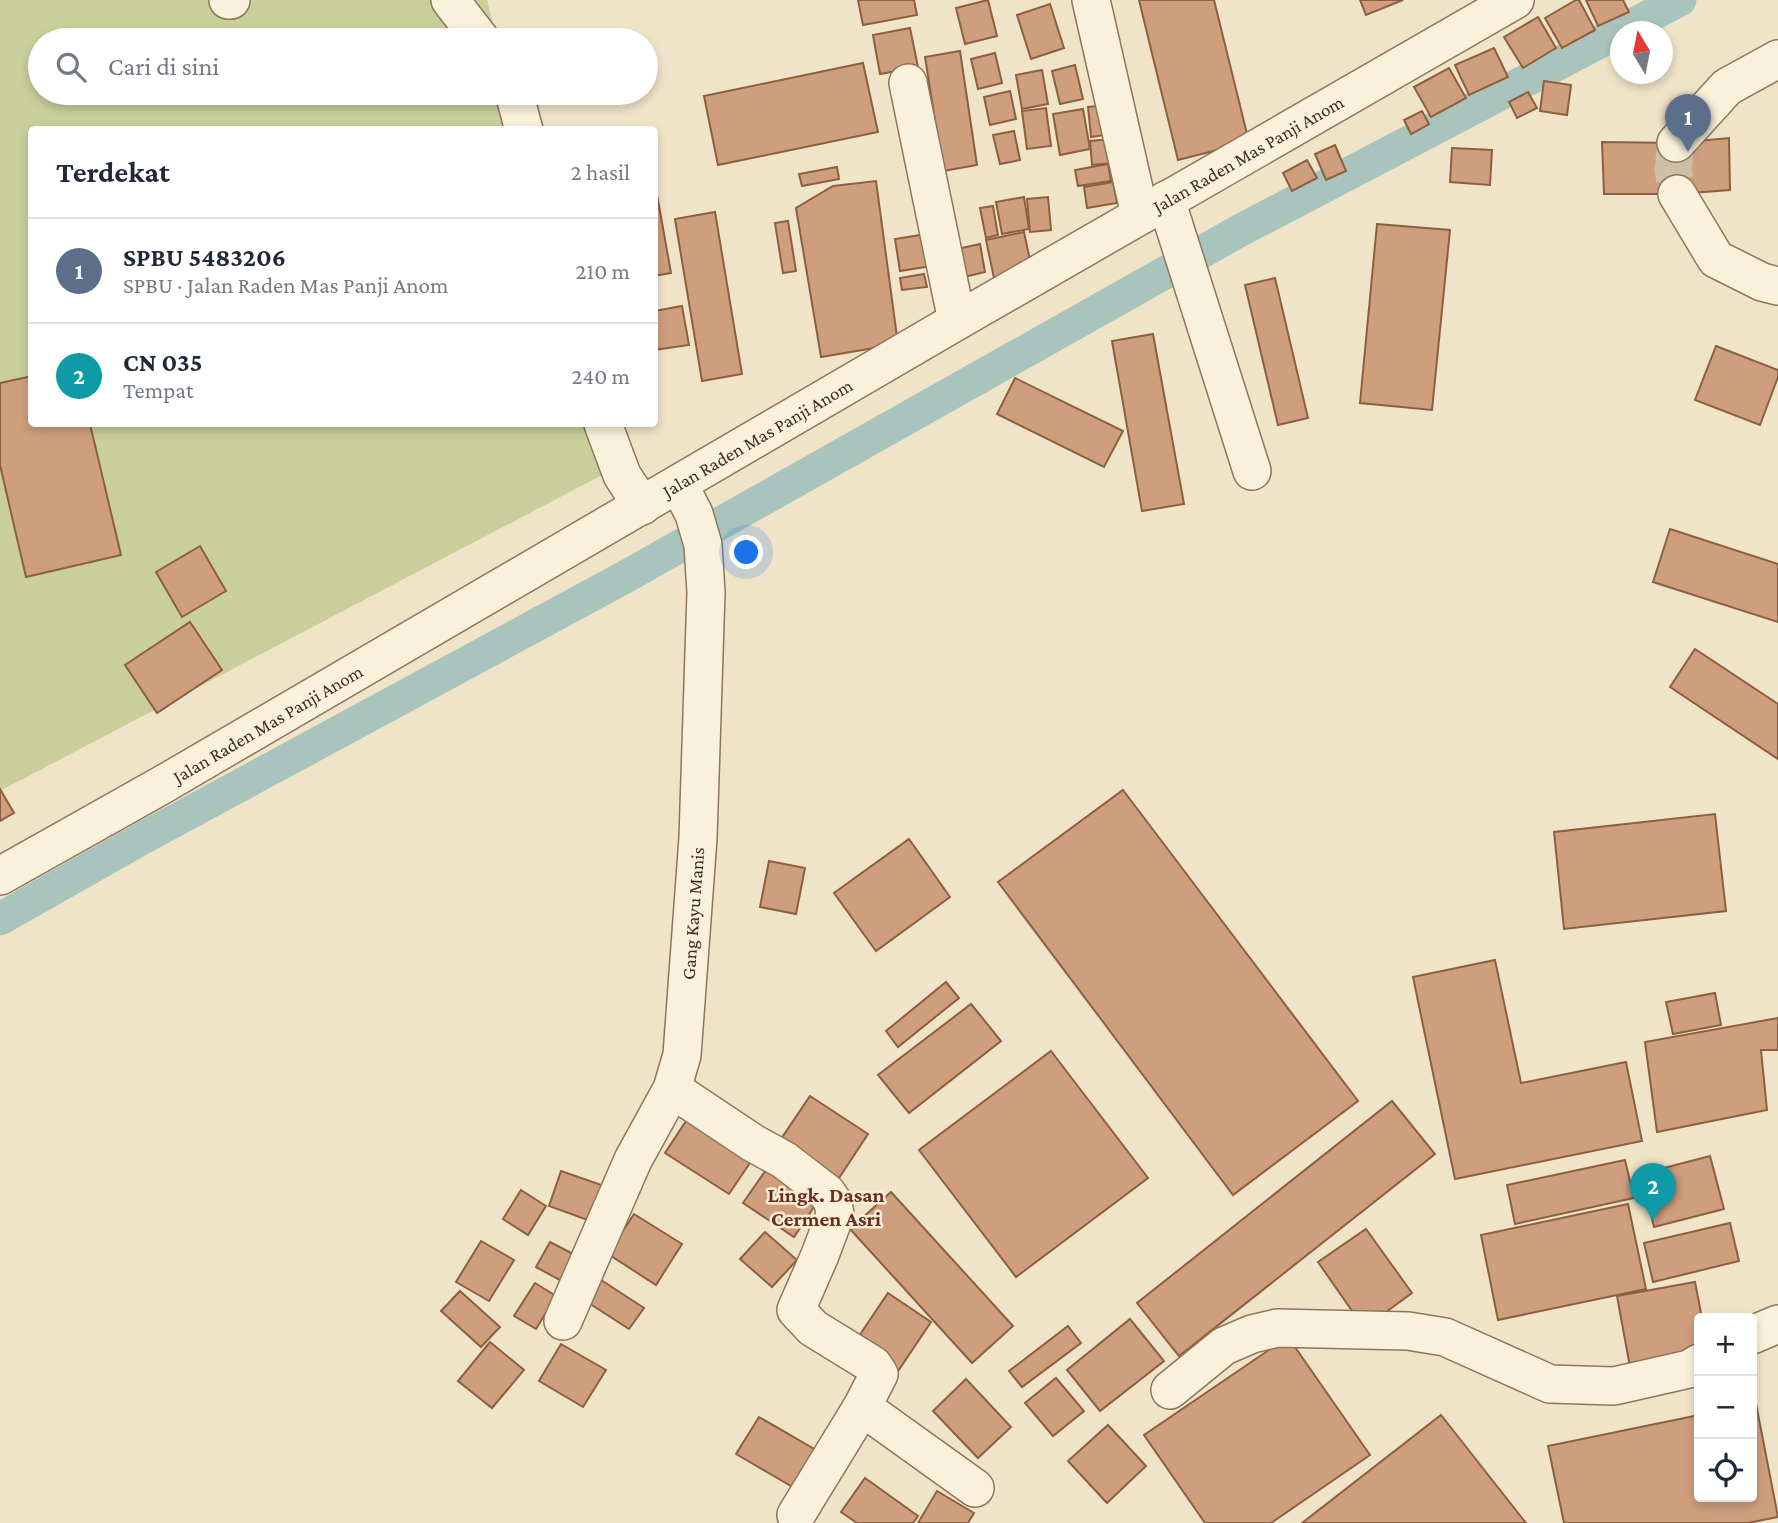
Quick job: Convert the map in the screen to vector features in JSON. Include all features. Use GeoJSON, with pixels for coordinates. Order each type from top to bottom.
{"type":"FeatureCollection","features":[{"type":"Feature","properties":{"kind":"street"},"geometry":{"type":"LineString","coordinates":[[450,0],[472,28]]}},
{"type":"Feature","properties":{"kind":"street"},"geometry":{"type":"LineString","coordinates":[[1091,0],[1160,215],[1193,281],[1252,471]]}},
{"type":"Feature","properties":{"kind":"street","name":"Jalan Raden Mas Panji Anom"},"geometry":{"type":"LineString","coordinates":[[0,876],[642,506],[692,515],[957,321],[1160,215],[1515,0]]}},
{"type":"Feature","properties":{"kind":"street"},"geometry":{"type":"LineString","coordinates":[[1676,143],[1727,87],[1778,59]]}},
{"type":"Feature","properties":{"kind":"street"},"geometry":{"type":"LineString","coordinates":[[908,83],[957,321]]}},
{"type":"Feature","properties":{"kind":"street"},"geometry":{"type":"LineString","coordinates":[[517,105],[523,126]]}},
{"type":"Feature","properties":{"kind":"street"},"geometry":{"type":"LineString","coordinates":[[1677,194],[1716,260],[1762,282],[1778,286]]}},
{"type":"Feature","properties":{"kind":"street"},"geometry":{"type":"LineString","coordinates":[[604,427],[622,475],[642,506]]}},
{"type":"Feature","properties":{"kind":"street","name":"Gang Kayu Manis"},"geometry":{"type":"LineString","coordinates":[[563,1321],[633,1160],[672,1089],[682,1055],[698,838],[706,592],[692,515]]}},
{"type":"Feature","properties":{"kind":"street"},"geometry":{"type":"LineString","coordinates":[[672,1089],[753,1143],[784,1160],[827,1193],[833,1202],[835,1215],[796,1310],[813,1328],[877,1369],[878,1374],[862,1407],[796,1515]]}},
{"type":"Feature","properties":{"kind":"street"},"geometry":{"type":"LineString","coordinates":[[1757,1333],[1778,1324]]}},
{"type":"Feature","properties":{"kind":"street"},"geometry":{"type":"LineString","coordinates":[[1170,1390],[1224,1346],[1252,1334],[1278,1328],[1408,1331],[1445,1337],[1549,1384],[1614,1386],[1694,1366]]}},
{"type":"Feature","properties":{"kind":"street"},"geometry":{"type":"LineString","coordinates":[[862,1407],[975,1488]]}},
{"type":"Feature","properties":{"kind":"green space"},"geometry":{"type":"Polygon","coordinates":[[[0,0],[487,0],[494,28],[28,28],[28,105],[513,105],[518,126],[28,126],[28,427],[593,427],[604,474],[0,791],[0,0]]]}},
{"type":"Feature","properties":{"kind":"building"},"geometry":{"type":"Polygon","coordinates":[[[858,0],[914,0],[917,15],[863,25],[858,0]]]}},
{"type":"Feature","properties":{"kind":"building"},"geometry":{"type":"Polygon","coordinates":[[[988,0],[997,36],[965,44],[956,8],[988,0]]]}},
{"type":"Feature","properties":{"kind":"building"},"geometry":{"type":"Polygon","coordinates":[[[1139,0],[1214,0],[1249,142],[1178,160],[1139,0]]]}},
{"type":"Feature","properties":{"kind":"building"},"geometry":{"type":"Polygon","coordinates":[[[1360,0],[1403,0],[1366,15],[1360,0]]]}},
{"type":"Feature","properties":{"kind":"building"},"geometry":{"type":"Polygon","coordinates":[[[1579,0],[1595,30],[1562,48],[1545,18],[1579,0]]]}},
{"type":"Feature","properties":{"kind":"building"},"geometry":{"type":"Polygon","coordinates":[[[1586,0],[1623,0],[1629,12],[1598,26],[1586,0]]]}},
{"type":"Feature","properties":{"kind":"building"},"geometry":{"type":"Polygon","coordinates":[[[1050,4],[1064,48],[1031,59],[1017,15],[1050,4]]]}},
{"type":"Feature","properties":{"kind":"building"},"geometry":{"type":"Polygon","coordinates":[[[1538,17],[1556,48],[1523,68],[1504,37],[1538,17]]]}},
{"type":"Feature","properties":{"kind":"building"},"geometry":{"type":"Polygon","coordinates":[[[910,28],[918,67],[880,74],[873,35],[910,28]]]}},
{"type":"Feature","properties":{"kind":"building"},"geometry":{"type":"Polygon","coordinates":[[[1494,48],[1508,77],[1469,95],[1455,65],[1494,48]]]}},
{"type":"Feature","properties":{"kind":"building"},"geometry":{"type":"Polygon","coordinates":[[[960,51],[977,165],[943,171],[925,57],[960,51]]]}},
{"type":"Feature","properties":{"kind":"building"},"geometry":{"type":"Polygon","coordinates":[[[995,53],[1002,83],[978,89],[971,59],[995,53]]]}},
{"type":"Feature","properties":{"kind":"building"},"geometry":{"type":"Polygon","coordinates":[[[863,63],[878,132],[718,165],[704,96],[863,63]]]}},
{"type":"Feature","properties":{"kind":"building"},"geometry":{"type":"Polygon","coordinates":[[[1075,65],[1083,99],[1060,104],[1052,71],[1075,65]]]}},
{"type":"Feature","properties":{"kind":"building"},"geometry":{"type":"Polygon","coordinates":[[[1449,68],[1466,98],[1431,117],[1414,87],[1449,68]]]}},
{"type":"Feature","properties":{"kind":"building"},"geometry":{"type":"Polygon","coordinates":[[[1042,70],[1048,104],[1022,109],[1016,75],[1042,70]]]}},
{"type":"Feature","properties":{"kind":"building"},"geometry":{"type":"Polygon","coordinates":[[[1544,81],[1571,85],[1567,115],[1540,111],[1544,81]]]}},
{"type":"Feature","properties":{"kind":"building"},"geometry":{"type":"Polygon","coordinates":[[[1010,91],[1016,119],[990,125],[984,97],[1010,91]]]}},
{"type":"Feature","properties":{"kind":"building"},"geometry":{"type":"Polygon","coordinates":[[[1528,92],[1537,108],[1517,118],[1509,102],[1528,92]]]}},
{"type":"Feature","properties":{"kind":"building"},"geometry":{"type":"Polygon","coordinates":[[[1108,105],[1111,134],[1091,137],[1088,107],[1108,105]]]}},
{"type":"Feature","properties":{"kind":"building"},"geometry":{"type":"Polygon","coordinates":[[[1046,108],[1051,146],[1027,149],[1022,111],[1046,108]]]}},
{"type":"Feature","properties":{"kind":"building"},"geometry":{"type":"Polygon","coordinates":[[[1083,109],[1090,149],[1060,155],[1053,114],[1083,109]]]}},
{"type":"Feature","properties":{"kind":"building"},"geometry":{"type":"Polygon","coordinates":[[[1422,111],[1429,124],[1411,134],[1404,120],[1422,111]]]}},
{"type":"Feature","properties":{"kind":"building"},"geometry":{"type":"Polygon","coordinates":[[[1014,131],[1020,160],[1000,164],[993,135],[1014,131]]]}},
{"type":"Feature","properties":{"kind":"building"},"geometry":{"type":"Polygon","coordinates":[[[1729,138],[1730,190],[1677,194],[1604,194],[1602,142],[1676,143],[1729,138]]]}},
{"type":"Feature","properties":{"kind":"building"},"geometry":{"type":"Polygon","coordinates":[[[1110,139],[1112,163],[1092,165],[1090,141],[1110,139]]]}},
{"type":"Feature","properties":{"kind":"building"},"geometry":{"type":"Polygon","coordinates":[[[1335,145],[1346,171],[1326,180],[1315,154],[1335,145]]]}},
{"type":"Feature","properties":{"kind":"building"},"geometry":{"type":"Polygon","coordinates":[[[1452,148],[1492,150],[1490,185],[1450,182],[1452,148]]]}},
{"type":"Feature","properties":{"kind":"building"},"geometry":{"type":"Polygon","coordinates":[[[1307,160],[1317,178],[1292,191],[1283,173],[1307,160]]]}},
{"type":"Feature","properties":{"kind":"building"},"geometry":{"type":"Polygon","coordinates":[[[1108,164],[1111,181],[1078,186],[1075,170],[1108,164]]]}},
{"type":"Feature","properties":{"kind":"building"},"geometry":{"type":"Polygon","coordinates":[[[837,167],[839,179],[802,186],[799,174],[837,167]]]}},
{"type":"Feature","properties":{"kind":"building"},"geometry":{"type":"Polygon","coordinates":[[[876,181],[898,344],[821,357],[796,208],[833,186],[876,181]]]}},
{"type":"Feature","properties":{"kind":"building"},"geometry":{"type":"Polygon","coordinates":[[[1113,182],[1117,203],[1087,208],[1084,187],[1113,182]]]}},
{"type":"Feature","properties":{"kind":"building"},"geometry":{"type":"Polygon","coordinates":[[[1024,197],[1029,229],[1002,234],[996,202],[1024,197]]]}},
{"type":"Feature","properties":{"kind":"building"},"geometry":{"type":"Polygon","coordinates":[[[1048,197],[1051,230],[1030,232],[1027,199],[1048,197]]]}},
{"type":"Feature","properties":{"kind":"building"},"geometry":{"type":"Polygon","coordinates":[[[658,200],[671,273],[658,275],[658,200]]]}},
{"type":"Feature","properties":{"kind":"building"},"geometry":{"type":"Polygon","coordinates":[[[993,206],[998,235],[986,238],[980,208],[993,206]]]}},
{"type":"Feature","properties":{"kind":"building"},"geometry":{"type":"Polygon","coordinates":[[[715,212],[742,374],[702,381],[675,219],[715,212]]]}},
{"type":"Feature","properties":{"kind":"building"},"geometry":{"type":"Polygon","coordinates":[[[788,221],[796,271],[783,273],[775,223],[788,221]]]}},
{"type":"Feature","properties":{"kind":"building"},"geometry":{"type":"Polygon","coordinates":[[[1377,224],[1450,230],[1432,410],[1360,403],[1377,224]]]}},
{"type":"Feature","properties":{"kind":"building"},"geometry":{"type":"Polygon","coordinates":[[[1024,232],[1032,270],[994,278],[986,240],[1024,232]]]}},
{"type":"Feature","properties":{"kind":"building"},"geometry":{"type":"Polygon","coordinates":[[[927,234],[932,266],[900,271],[895,239],[927,234]]]}},
{"type":"Feature","properties":{"kind":"building"},"geometry":{"type":"Polygon","coordinates":[[[980,244],[985,272],[964,277],[957,249],[980,244]]]}},
{"type":"Feature","properties":{"kind":"building"},"geometry":{"type":"Polygon","coordinates":[[[924,274],[927,287],[902,290],[900,278],[924,274]]]}},
{"type":"Feature","properties":{"kind":"building"},"geometry":{"type":"Polygon","coordinates":[[[1275,278],[1308,418],[1278,425],[1245,285],[1275,278]]]}},
{"type":"Feature","properties":{"kind":"building"},"geometry":{"type":"Polygon","coordinates":[[[682,306],[689,345],[658,349],[658,310],[682,306]]]}},
{"type":"Feature","properties":{"kind":"building"},"geometry":{"type":"Polygon","coordinates":[[[1153,334],[1184,504],[1142,511],[1112,341],[1153,334]]]}},
{"type":"Feature","properties":{"kind":"building"},"geometry":{"type":"Polygon","coordinates":[[[1716,346],[1778,370],[1778,377],[1760,425],[1695,400],[1716,346]]]}},
{"type":"Feature","properties":{"kind":"building"},"geometry":{"type":"Polygon","coordinates":[[[28,377],[28,427],[91,427],[121,555],[26,577],[0,465],[0,383],[28,377]]]}},
{"type":"Feature","properties":{"kind":"building"},"geometry":{"type":"Polygon","coordinates":[[[1015,378],[1123,431],[1104,467],[997,414],[1015,378]]]}},
{"type":"Feature","properties":{"kind":"building"},"geometry":{"type":"Polygon","coordinates":[[[1670,529],[1778,564],[1778,622],[1653,582],[1670,529]]]}},
{"type":"Feature","properties":{"kind":"building"},"geometry":{"type":"Polygon","coordinates":[[[200,546],[226,591],[182,617],[156,572],[200,546]]]}},
{"type":"Feature","properties":{"kind":"building"},"geometry":{"type":"Polygon","coordinates":[[[190,622],[222,670],[157,713],[125,665],[190,622]]]}},
{"type":"Feature","properties":{"kind":"building"},"geometry":{"type":"Polygon","coordinates":[[[1695,649],[1778,704],[1778,759],[1670,687],[1695,649]]]}},
{"type":"Feature","properties":{"kind":"building"},"geometry":{"type":"Polygon","coordinates":[[[0,789],[14,813],[0,821],[0,789]]]}},
{"type":"Feature","properties":{"kind":"building"},"geometry":{"type":"Polygon","coordinates":[[[1123,790],[1358,1101],[1233,1195],[998,882],[1123,790]]]}},
{"type":"Feature","properties":{"kind":"building"},"geometry":{"type":"Polygon","coordinates":[[[1715,814],[1726,911],[1564,929],[1554,832],[1715,814]]]}},
{"type":"Feature","properties":{"kind":"building"},"geometry":{"type":"Polygon","coordinates":[[[909,839],[950,897],[876,951],[834,893],[909,839]]]}},
{"type":"Feature","properties":{"kind":"building"},"geometry":{"type":"Polygon","coordinates":[[[769,861],[805,868],[796,914],[760,907],[769,861]]]}},
{"type":"Feature","properties":{"kind":"building"},"geometry":{"type":"Polygon","coordinates":[[[1495,960],[1521,1083],[1626,1062],[1642,1141],[1455,1179],[1413,977],[1495,960]]]}},
{"type":"Feature","properties":{"kind":"building"},"geometry":{"type":"Polygon","coordinates":[[[946,982],[959,998],[898,1047],[886,1031],[946,982]]]}},
{"type":"Feature","properties":{"kind":"building"},"geometry":{"type":"Polygon","coordinates":[[[1715,993],[1721,1025],[1673,1034],[1666,1002],[1715,993]]]}},
{"type":"Feature","properties":{"kind":"building"},"geometry":{"type":"Polygon","coordinates":[[[971,1004],[1001,1041],[909,1113],[878,1075],[971,1004]]]}},
{"type":"Feature","properties":{"kind":"building"},"geometry":{"type":"Polygon","coordinates":[[[1778,1018],[1778,1050],[1761,1050],[1767,1110],[1657,1132],[1645,1042],[1778,1018]]]}},
{"type":"Feature","properties":{"kind":"building"},"geometry":{"type":"Polygon","coordinates":[[[1051,1051],[1148,1178],[1016,1277],[919,1150],[1051,1051]]]}},
{"type":"Feature","properties":{"kind":"building"},"geometry":{"type":"Polygon","coordinates":[[[810,1096],[868,1134],[839,1178],[781,1139],[810,1096]]]}},
{"type":"Feature","properties":{"kind":"building"},"geometry":{"type":"Polygon","coordinates":[[[1392,1101],[1435,1154],[1179,1356],[1137,1303],[1392,1101]]]}},
{"type":"Feature","properties":{"kind":"building"},"geometry":{"type":"Polygon","coordinates":[[[692,1112],[756,1154],[729,1194],[665,1153],[692,1112]]]}},
{"type":"Feature","properties":{"kind":"building"},"geometry":{"type":"Polygon","coordinates":[[[1710,1156],[1724,1209],[1654,1227],[1641,1174],[1710,1156]]]}},
{"type":"Feature","properties":{"kind":"building"},"geometry":{"type":"Polygon","coordinates":[[[1625,1160],[1634,1198],[1515,1224],[1507,1185],[1625,1160]]]}},
{"type":"Feature","properties":{"kind":"building"},"geometry":{"type":"Polygon","coordinates":[[[768,1167],[818,1201],[794,1237],[743,1203],[768,1167]]]}},
{"type":"Feature","properties":{"kind":"building"},"geometry":{"type":"Polygon","coordinates":[[[561,1171],[616,1190],[604,1226],[549,1206],[561,1171]]]}},
{"type":"Feature","properties":{"kind":"building"},"geometry":{"type":"Polygon","coordinates":[[[521,1190],[546,1206],[528,1235],[503,1219],[521,1190]]]}},
{"type":"Feature","properties":{"kind":"building"},"geometry":{"type":"Polygon","coordinates":[[[891,1192],[1013,1326],[972,1363],[850,1229],[891,1192]]]}},
{"type":"Feature","properties":{"kind":"building"},"geometry":{"type":"Polygon","coordinates":[[[1628,1204],[1646,1289],[1498,1320],[1481,1235],[1628,1204]]]}},
{"type":"Feature","properties":{"kind":"building"},"geometry":{"type":"Polygon","coordinates":[[[634,1214],[682,1244],[656,1285],[608,1254],[634,1214]]]}},
{"type":"Feature","properties":{"kind":"building"},"geometry":{"type":"Polygon","coordinates":[[[1730,1223],[1739,1261],[1653,1282],[1644,1243],[1730,1223]]]}},
{"type":"Feature","properties":{"kind":"building"},"geometry":{"type":"Polygon","coordinates":[[[1366,1229],[1412,1293],[1364,1328],[1318,1262],[1366,1229]]]}},
{"type":"Feature","properties":{"kind":"building"},"geometry":{"type":"Polygon","coordinates":[[[765,1232],[797,1260],[772,1287],[740,1259],[765,1232]]]}},
{"type":"Feature","properties":{"kind":"building"},"geometry":{"type":"Polygon","coordinates":[[[481,1241],[514,1260],[489,1301],[456,1282],[481,1241]]]}},
{"type":"Feature","properties":{"kind":"building"},"geometry":{"type":"Polygon","coordinates":[[[550,1242],[581,1258],[567,1284],[536,1267],[550,1242]]]}},
{"type":"Feature","properties":{"kind":"building"},"geometry":{"type":"Polygon","coordinates":[[[598,1278],[644,1308],[629,1329],[584,1300],[598,1278]]]}},
{"type":"Feature","properties":{"kind":"building"},"geometry":{"type":"Polygon","coordinates":[[[1695,1282],[1701,1313],[1694,1313],[1694,1354],[1630,1367],[1617,1296],[1695,1282]]]}},
{"type":"Feature","properties":{"kind":"building"},"geometry":{"type":"Polygon","coordinates":[[[535,1283],[556,1296],[536,1329],[514,1316],[535,1283]]]}},
{"type":"Feature","properties":{"kind":"building"},"geometry":{"type":"Polygon","coordinates":[[[460,1291],[500,1327],[481,1347],[441,1311],[460,1291]]]}},
{"type":"Feature","properties":{"kind":"building"},"geometry":{"type":"Polygon","coordinates":[[[888,1293],[931,1322],[896,1374],[853,1345],[888,1293]]]}},
{"type":"Feature","properties":{"kind":"building"},"geometry":{"type":"Polygon","coordinates":[[[1130,1319],[1164,1361],[1100,1411],[1067,1370],[1130,1319]]]}},
{"type":"Feature","properties":{"kind":"building"},"geometry":{"type":"Polygon","coordinates":[[[1068,1326],[1081,1343],[1022,1387],[1009,1371],[1068,1326]]]}},
{"type":"Feature","properties":{"kind":"building"},"geometry":{"type":"Polygon","coordinates":[[[1288,1337],[1370,1455],[1271,1523],[1205,1523],[1144,1435],[1288,1337]]]}},
{"type":"Feature","properties":{"kind":"building"},"geometry":{"type":"Polygon","coordinates":[[[490,1342],[524,1370],[492,1408],[458,1381],[490,1342]]]}},
{"type":"Feature","properties":{"kind":"building"},"geometry":{"type":"Polygon","coordinates":[[[561,1344],[606,1370],[583,1407],[539,1381],[561,1344]]]}},
{"type":"Feature","properties":{"kind":"building"},"geometry":{"type":"Polygon","coordinates":[[[1056,1378],[1084,1411],[1053,1436],[1025,1403],[1056,1378]]]}},
{"type":"Feature","properties":{"kind":"building"},"geometry":{"type":"Polygon","coordinates":[[[966,1379],[1011,1427],[978,1458],[933,1411],[966,1379]]]}},
{"type":"Feature","properties":{"kind":"building"},"geometry":{"type":"Polygon","coordinates":[[[1757,1409],[1778,1517],[1748,1523],[1564,1523],[1548,1446],[1694,1416],[1694,1502],[1757,1502],[1757,1409]]]}},
{"type":"Feature","properties":{"kind":"building"},"geometry":{"type":"Polygon","coordinates":[[[1441,1415],[1526,1523],[1302,1523],[1441,1415]]]}},
{"type":"Feature","properties":{"kind":"building"},"geometry":{"type":"Polygon","coordinates":[[[759,1417],[823,1454],[801,1492],[736,1454],[759,1417]]]}},
{"type":"Feature","properties":{"kind":"building"},"geometry":{"type":"Polygon","coordinates":[[[1108,1425],[1146,1466],[1107,1503],[1068,1461],[1108,1425]]]}},
{"type":"Feature","properties":{"kind":"building"},"geometry":{"type":"Polygon","coordinates":[[[865,1478],[918,1516],[913,1523],[857,1523],[841,1512],[865,1478]]]}},
{"type":"Feature","properties":{"kind":"building"},"geometry":{"type":"Polygon","coordinates":[[[937,1491],[974,1513],[968,1523],[918,1523],[937,1491]]]}},
{"type":"Feature","properties":{"kind":"waterway"},"geometry":{"type":"LineString","coordinates":[[0,919],[141,839],[625,577],[1239,231],[1680,0]]}},
{"type":"Feature","properties":{"kind":"tunnel"},"geometry":{"type":"LineString","coordinates":[[1676,143],[1673,169],[1677,194]]}},
{"type":"Feature","properties":{"kind":"place","name":"SPBU 5483206"},"geometry":{"type":"Point","coordinates":[1688,152]}},
{"type":"Feature","properties":{"kind":"place","name":"CN 035"},"geometry":{"type":"Point","coordinates":[1653,1221]}},
{"type":"Feature","properties":{"kind":"district","name":"Lingk. Dasan Cermen Asri"},"geometry":{"type":"Point","coordinates":[826,1207]}}]}
